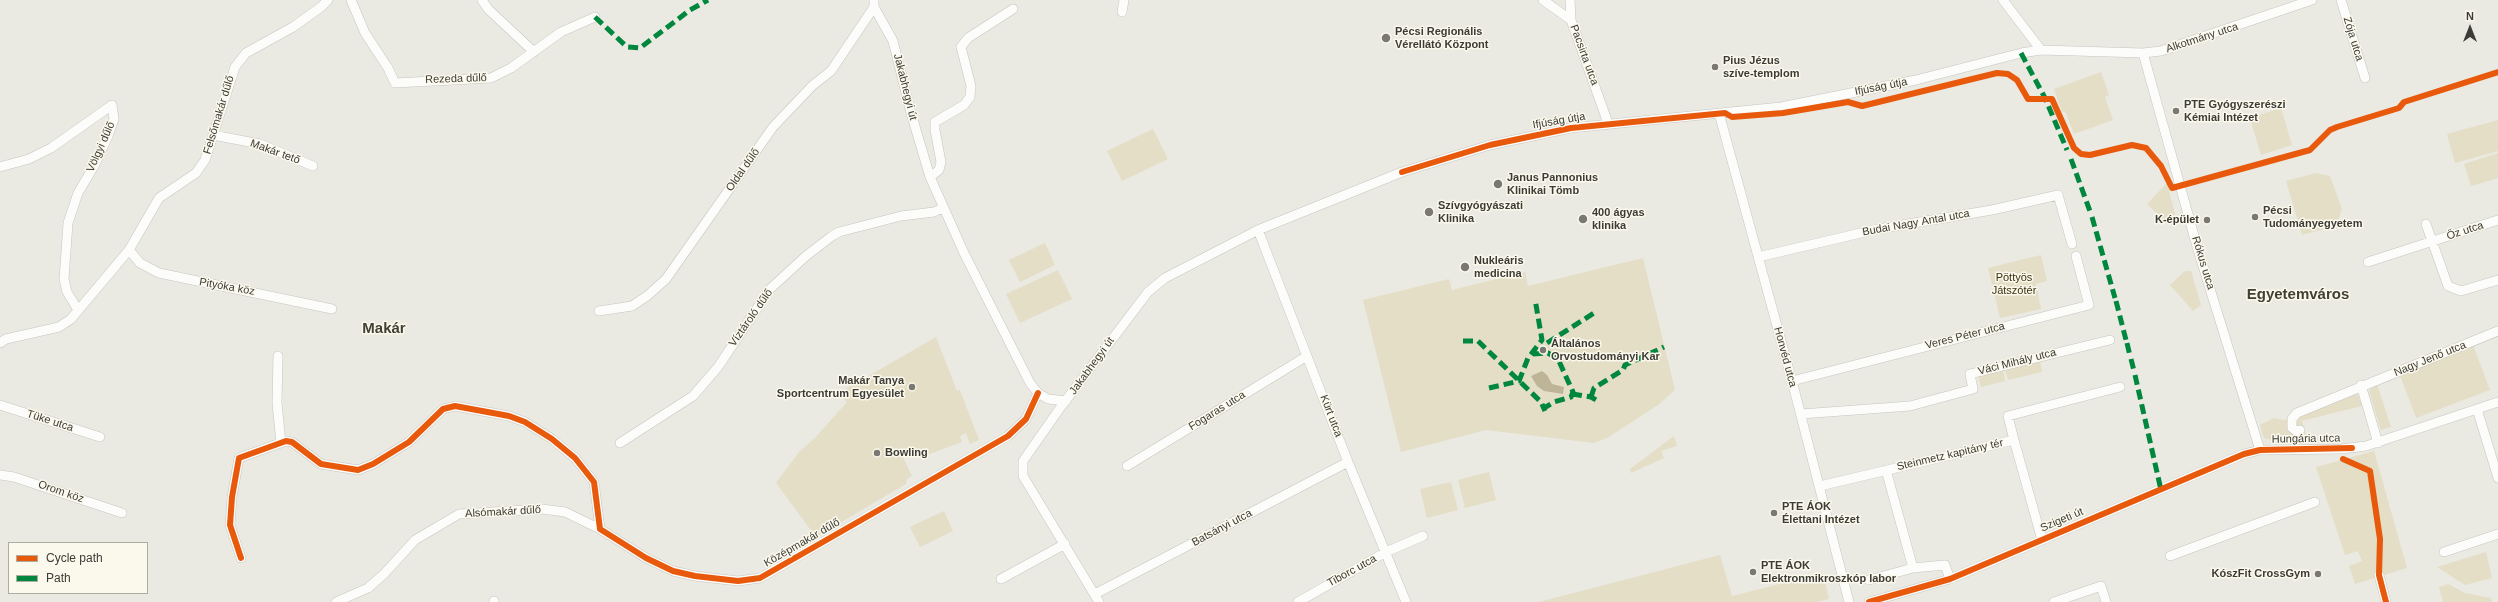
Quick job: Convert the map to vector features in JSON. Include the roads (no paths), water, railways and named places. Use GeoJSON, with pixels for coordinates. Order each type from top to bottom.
{"type":"FeatureCollection","features":[{"type":"Feature","properties":{"kind":"street","name":"Felsőmakár dűlő"},"geometry":{"type":"LineString","coordinates":[[0,343],[6,339],[59,327],[78,310],[129,250],[159,198],[196,173],[205,160],[235,67],[246,53],[293,27],[322,7],[328,0]]}},
{"type":"Feature","properties":{"kind":"street","name":"Rezeda dűlő"},"geometry":{"type":"LineString","coordinates":[[351,0],[366,33],[388,68],[395,83],[422,80],[476,81],[491,78],[511,68],[561,32],[595,17]]}},
{"type":"Feature","properties":{"kind":"street"},"geometry":{"type":"LineString","coordinates":[[482,0],[488,9],[534,52]]}},
{"type":"Feature","properties":{"kind":"street"},"geometry":{"type":"LineString","coordinates":[[1122,12],[1124,0]]}},
{"type":"Feature","properties":{"kind":"street","name":"Pacsirta utca"},"geometry":{"type":"LineString","coordinates":[[1542,0],[1558,9],[1571,20],[1608,123]]}},
{"type":"Feature","properties":{"kind":"street"},"geometry":{"type":"LineString","coordinates":[[1558,9],[1570,0]]}},
{"type":"Feature","properties":{"kind":"street"},"geometry":{"type":"LineString","coordinates":[[1570,0],[1571,20]]}},
{"type":"Feature","properties":{"kind":"street"},"geometry":{"type":"LineString","coordinates":[[2002,0],[2040,50]]}},
{"type":"Feature","properties":{"kind":"street","name":"Alkotmány utca"},"geometry":{"type":"LineString","coordinates":[[2040,50],[2143,53],[2176,48],[2312,0]]}},
{"type":"Feature","properties":{"kind":"street","name":"Zója utca"},"geometry":{"type":"LineString","coordinates":[[2342,0],[2365,78]]}},
{"type":"Feature","properties":{"kind":"street","name":"Jakabhegyi út"},"geometry":{"type":"LineString","coordinates":[[874,4],[893,41],[911,113],[930,178],[943,208],[1026,376],[1038,394],[1048,399],[1066,401],[1126,318],[1156,285],[1164,278],[1258,230]]}},
{"type":"Feature","properties":{"kind":"street","name":"Oldal dűlő"},"geometry":{"type":"LineString","coordinates":[[600,311],[632,306],[648,296],[666,279],[773,127],[813,85],[831,71],[874,4]]}},
{"type":"Feature","properties":{"kind":"street","name":"Jakabhegyi út"},"geometry":{"type":"LineString","coordinates":[[930,178],[939,170],[942,162],[935,130],[935,122],[964,105],[970,98],[971,86],[961,47],[968,38],[1013,9]]}},
{"type":"Feature","properties":{"kind":"street","name":"Ifjúság útja"},"geometry":{"type":"LineString","coordinates":[[1258,230],[1402,172],[1490,145],[1571,128],[1608,123],[1781,107],[1916,80],[2021,53],[2040,50]]}},
{"type":"Feature","properties":{"kind":"street","name":"Rókus utca"},"geometry":{"type":"LineString","coordinates":[[2143,53],[2198,250],[2260,450]]}},
{"type":"Feature","properties":{"kind":"street","name":"Völgyi dűlő"},"geometry":{"type":"LineString","coordinates":[[0,167],[29,159],[51,148],[112,106],[114,119],[108,136],[94,166],[78,193],[68,223],[64,279],[67,292],[78,310]]}},
{"type":"Feature","properties":{"kind":"street","name":"Honvéd utca"},"geometry":{"type":"LineString","coordinates":[[1719,113],[1801,414],[1849,602]]}},
{"type":"Feature","properties":{"kind":"street","name":"Makár tető"},"geometry":{"type":"LineString","coordinates":[[213,135],[260,144],[313,166]]}},
{"type":"Feature","properties":{"kind":"street","name":"Budai Nagy Antal utca"},"geometry":{"type":"LineString","coordinates":[[1758,258],[1878,229],[1992,210],[2058,195],[2072,244]]}},
{"type":"Feature","properties":{"kind":"street","name":"Víztároló dűlő"},"geometry":{"type":"LineString","coordinates":[[620,443],[693,396],[718,367],[770,289],[806,256],[832,236],[839,232],[901,216],[934,212],[943,208]]}},
{"type":"Feature","properties":{"kind":"street","name":"Őz utca"},"geometry":{"type":"LineString","coordinates":[[2368,262],[2498,220]]}},
{"type":"Feature","properties":{"kind":"street","name":"Őz utca"},"geometry":{"type":"LineString","coordinates":[[2426,224],[2431,242],[2448,286],[2461,291],[2498,280]]}},
{"type":"Feature","properties":{"kind":"street","name":"Kürt utca"},"geometry":{"type":"LineString","coordinates":[[1258,230],[1348,462],[1406,602]]}},
{"type":"Feature","properties":{"kind":"street","name":"Pityóka köz"},"geometry":{"type":"LineString","coordinates":[[129,250],[140,263],[158,273],[332,309]]}},
{"type":"Feature","properties":{"kind":"street","name":"Veres Péter utca"},"geometry":{"type":"LineString","coordinates":[[1792,381],[2089,304],[2076,256]]}},
{"type":"Feature","properties":{"kind":"street","name":"Nagy Jenő utca"},"geometry":{"type":"LineString","coordinates":[[2300,430],[2296,431],[2292,428],[2292,419],[2297,413],[2361,385],[2498,331]]}},
{"type":"Feature","properties":{"kind":"street","name":"Váci Mihály utca"},"geometry":{"type":"LineString","coordinates":[[1801,414],[1910,406],[1974,389],[1970,374],[2110,340]]}},
{"type":"Feature","properties":{"kind":"street"},"geometry":{"type":"LineString","coordinates":[[278,356],[277,403],[282,443]]}},
{"type":"Feature","properties":{"kind":"street","name":"Fogaras utca"},"geometry":{"type":"LineString","coordinates":[[1127,466],[1307,356]]}},
{"type":"Feature","properties":{"kind":"street"},"geometry":{"type":"LineString","coordinates":[[2361,385],[2378,443]]}},
{"type":"Feature","properties":{"kind":"street","name":"Steinmetz kapitány tér"},"geometry":{"type":"LineString","coordinates":[[1820,486],[2014,440],[2008,416],[2120,387]]}},
{"type":"Feature","properties":{"kind":"street","name":"Középmakár dűlő"},"geometry":{"type":"LineString","coordinates":[[600,529],[673,571],[695,576],[738,581],[760,578],[1008,436],[1026,419],[1038,394]]}},
{"type":"Feature","properties":{"kind":"street"},"geometry":{"type":"LineString","coordinates":[[1066,401],[1023,461],[1023,476],[1097,598]]}},
{"type":"Feature","properties":{"kind":"street","name":"Hungária utca"},"geometry":{"type":"LineString","coordinates":[[2260,450],[2341,449],[2378,443],[2498,402]]}},
{"type":"Feature","properties":{"kind":"street","name":"Tüke utca"},"geometry":{"type":"LineString","coordinates":[[0,405],[100,437]]}},
{"type":"Feature","properties":{"kind":"street"},"geometry":{"type":"LineString","coordinates":[[241,558],[230,525],[232,497],[238,458],[282,443],[292,442],[321,464],[358,470],[373,464],[408,442],[448,407],[462,406],[509,416],[525,422],[552,439],[575,458],[589,474],[596,492],[600,529]]}},
{"type":"Feature","properties":{"kind":"street"},"geometry":{"type":"LineString","coordinates":[[2477,409],[2498,478]]}},
{"type":"Feature","properties":{"kind":"street"},"geometry":{"type":"LineString","coordinates":[[2014,440],[2042,540]]}},
{"type":"Feature","properties":{"kind":"street","name":"Szigeti út"},"geometry":{"type":"LineString","coordinates":[[1870,602],[1888,600],[1950,579],[2226,460],[2260,450]]}},
{"type":"Feature","properties":{"kind":"street","name":"Batsányi utca"},"geometry":{"type":"LineString","coordinates":[[1097,598],[1348,462]]}},
{"type":"Feature","properties":{"kind":"street"},"geometry":{"type":"LineString","coordinates":[[1886,470],[1914,568]]}},
{"type":"Feature","properties":{"kind":"street","name":"Orom köz"},"geometry":{"type":"LineString","coordinates":[[0,475],[14,477],[122,513]]}},
{"type":"Feature","properties":{"kind":"street"},"geometry":{"type":"LineString","coordinates":[[2170,556],[2315,502]]}},
{"type":"Feature","properties":{"kind":"street","name":"Alsómakár dűlő"},"geometry":{"type":"LineString","coordinates":[[336,602],[368,588],[384,574],[415,540],[459,514],[542,509],[565,512],[600,529]]}},
{"type":"Feature","properties":{"kind":"street"},"geometry":{"type":"LineString","coordinates":[[2444,552],[2498,534]]}},
{"type":"Feature","properties":{"kind":"street","name":"Tiborc utca"},"geometry":{"type":"LineString","coordinates":[[1298,602],[1386,552],[1423,536]]}},
{"type":"Feature","properties":{"kind":"street"},"geometry":{"type":"LineString","coordinates":[[1001,579],[1065,544]]}},
{"type":"Feature","properties":{"kind":"street"},"geometry":{"type":"LineString","coordinates":[[1869,580],[1914,568],[1945,565],[1950,579]]}},
{"type":"Feature","properties":{"kind":"street"},"geometry":{"type":"LineString","coordinates":[[2380,602],[2379,576],[2386,602]]}},
{"type":"Feature","properties":{"kind":"street"},"geometry":{"type":"LineString","coordinates":[[2054,602],[2101,586],[2106,602]]}},
{"type":"Feature","properties":{"kind":"place","name":"Pécsi Regionális Vérellátó Központ"},"geometry":{"type":"Point","coordinates":[1386,38]}},
{"type":"Feature","properties":{"kind":"place","name":"Pius Jézus szíve-templom"},"geometry":{"type":"Point","coordinates":[1715,67]}},
{"type":"Feature","properties":{"kind":"place","name":"PTE Gyógyszerészi Kémiai Intézet"},"geometry":{"type":"Point","coordinates":[2176,111]}},
{"type":"Feature","properties":{"kind":"place","name":"Janus Pannonius Klinikai Tömb"},"geometry":{"type":"Point","coordinates":[1498,184]}},
{"type":"Feature","properties":{"kind":"place","name":"Szívgyógyászati Klinika"},"geometry":{"type":"Point","coordinates":[1429,212]}},
{"type":"Feature","properties":{"kind":"place","name":"Pécsi Tudományegyetem"},"geometry":{"type":"Point","coordinates":[2255,217]}},
{"type":"Feature","properties":{"kind":"place","name":"400 ágyas klinika"},"geometry":{"type":"Point","coordinates":[1583,219]}},
{"type":"Feature","properties":{"kind":"place","name":"K-épület"},"geometry":{"type":"Point","coordinates":[2207,220]}},
{"type":"Feature","properties":{"kind":"place","name":"Nukleáris medicina"},"geometry":{"type":"Point","coordinates":[1465,267]}},
{"type":"Feature","properties":{"kind":"place","name":"Általános Orvostudományi Kar"},"geometry":{"type":"Point","coordinates":[1543,350]}},
{"type":"Feature","properties":{"kind":"place","name":"Makár Tanya Sportcentrum Egyesület"},"geometry":{"type":"Point","coordinates":[912,387]}},
{"type":"Feature","properties":{"kind":"place","name":"Bowling"},"geometry":{"type":"Point","coordinates":[877,453]}},
{"type":"Feature","properties":{"kind":"place","name":"PTE ÁOK Élettani Intézet"},"geometry":{"type":"Point","coordinates":[1774,513]}},
{"type":"Feature","properties":{"kind":"place","name":"PTE ÁOK Elektronmikroszkóp labor"},"geometry":{"type":"Point","coordinates":[1753,572]}},
{"type":"Feature","properties":{"kind":"place","name":"KószFit CrossGym"},"geometry":{"type":"Point","coordinates":[2318,574]}},
{"type":"Feature","properties":{"kind":"district","name":"Egyetemváros"},"geometry":{"type":"Point","coordinates":[2298,295]}},
{"type":"Feature","properties":{"kind":"district","name":"Makár"},"geometry":{"type":"Point","coordinates":[384,329]}},
{"type":"Feature","properties":{"kind":"park label","name":"Pöttyös Játszótér"},"geometry":{"type":"Point","coordinates":[2014,284]}}]}
